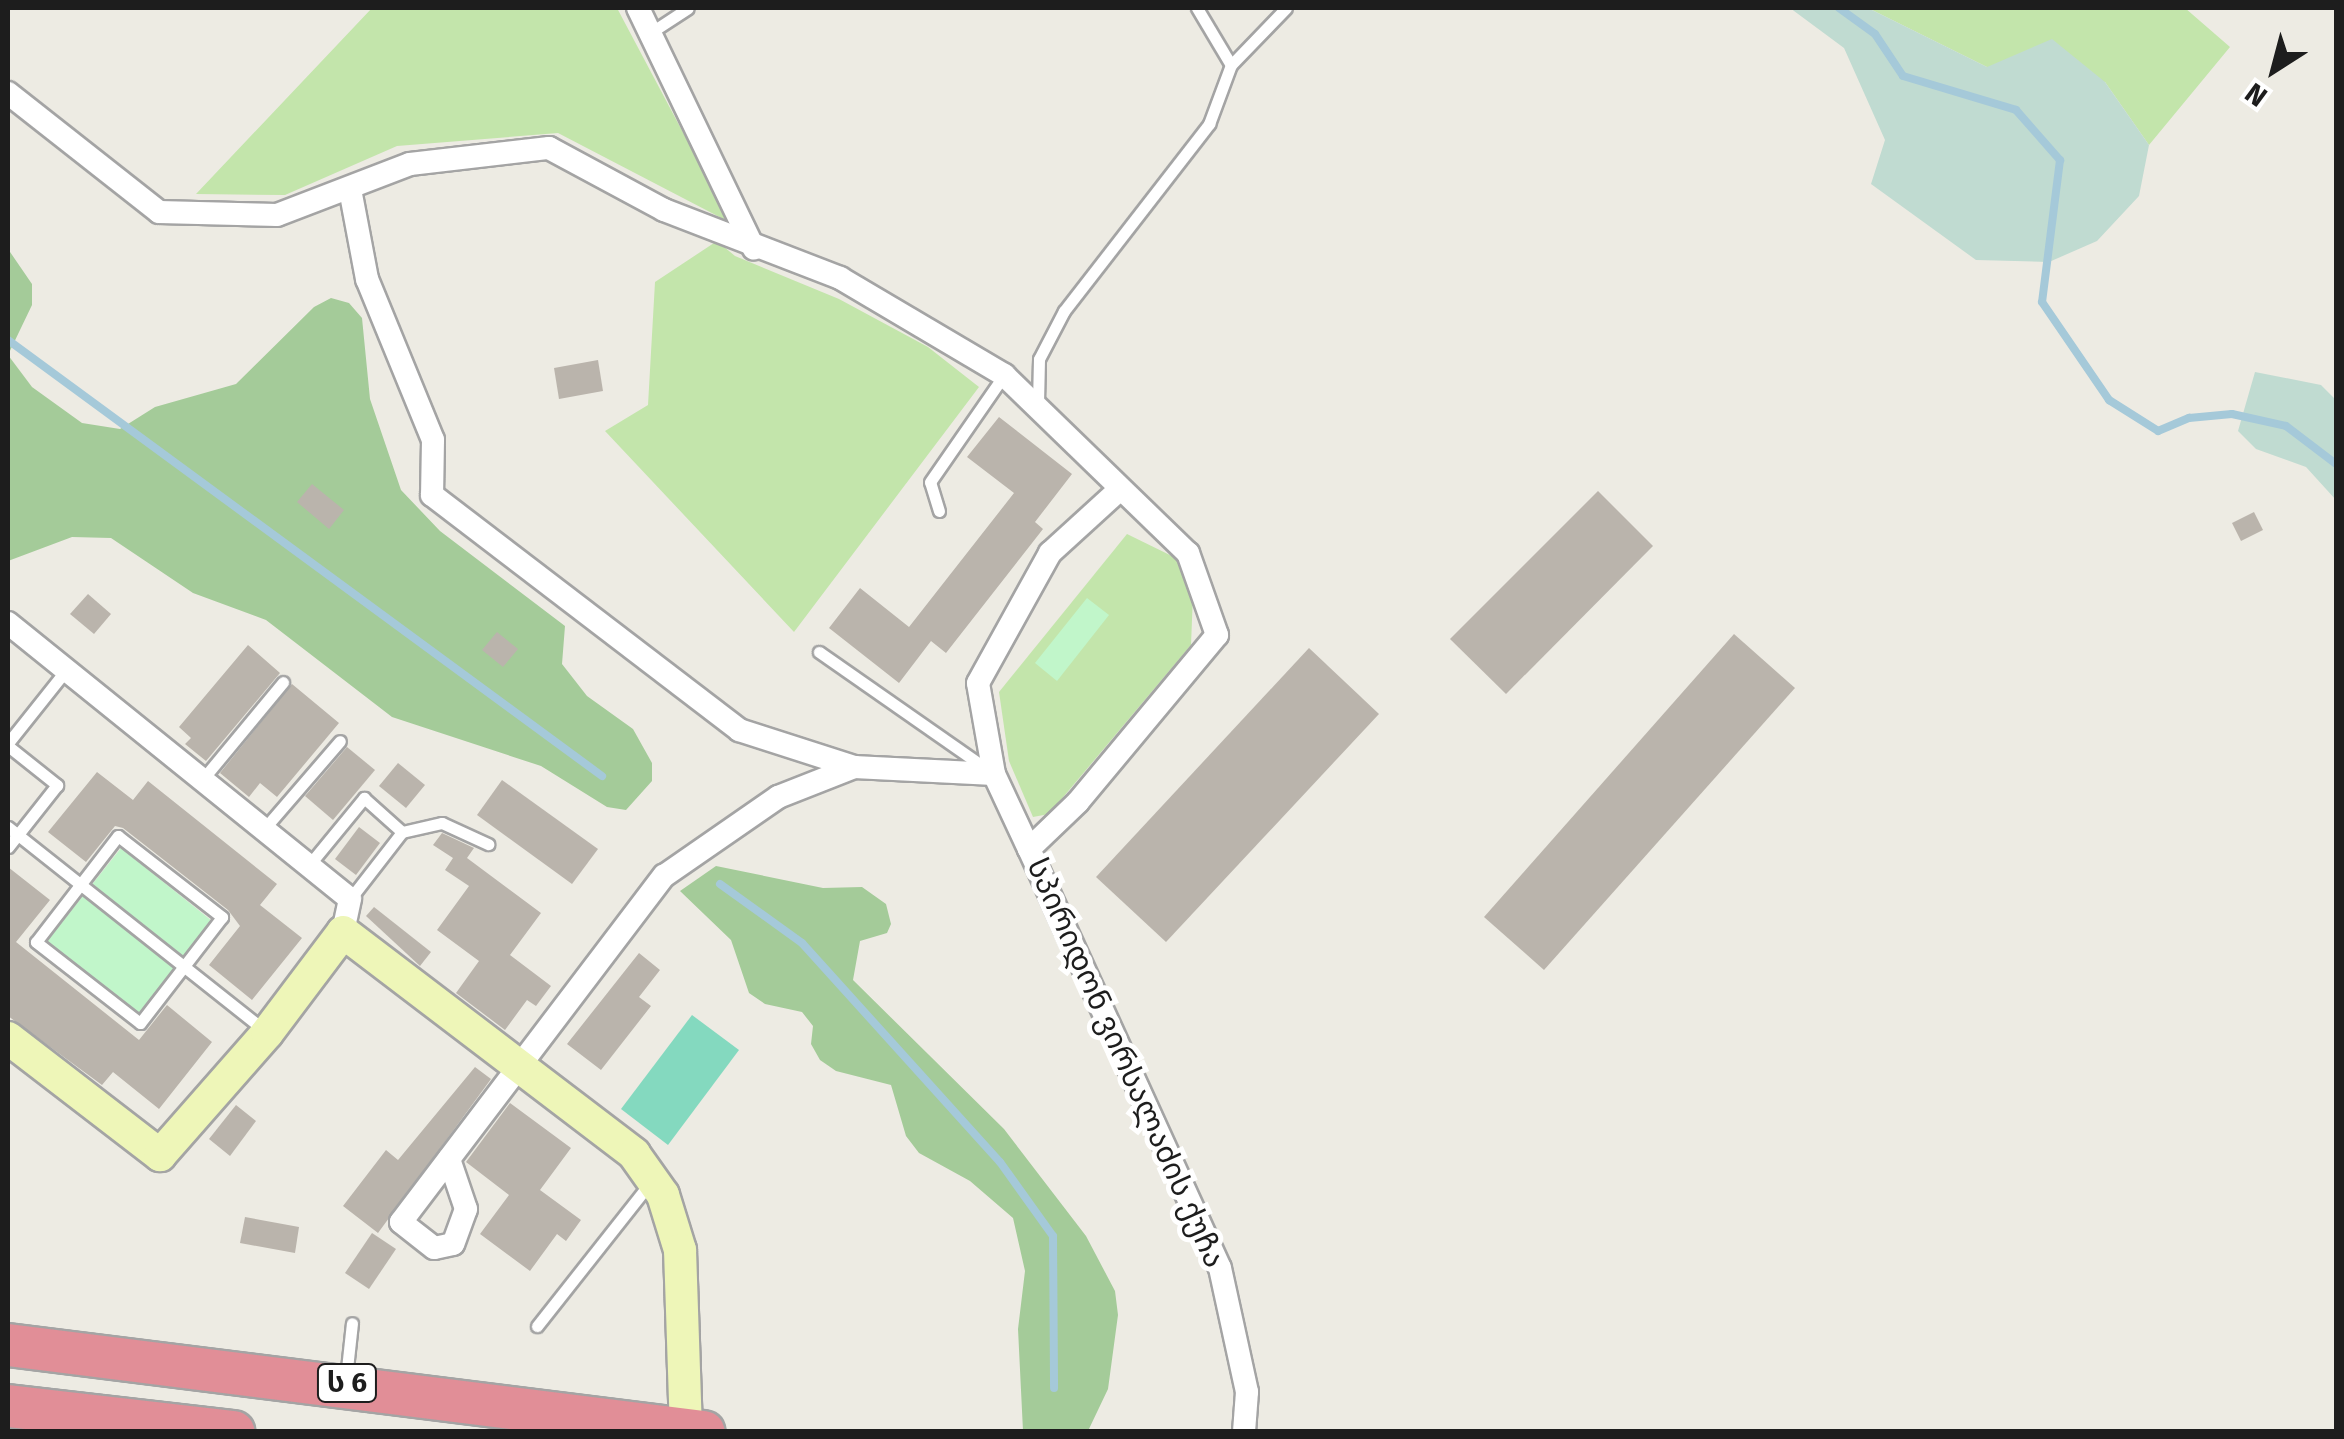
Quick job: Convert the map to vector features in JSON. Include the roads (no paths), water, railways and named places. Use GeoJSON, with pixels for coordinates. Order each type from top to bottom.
{"type":"FeatureCollection","features":[{"type":"Feature","properties":{"kind":"highway","name":"ს 6"},"geometry":{"type":"LineString","coordinates":[[8,1344],[346,1382],[692,1430]]}},
{"type":"Feature","properties":{"kind":"highway"},"geometry":{"type":"LineString","coordinates":[[8,1406],[234,1432]]}},
{"type":"Feature","properties":{"kind":"street"},"geometry":{"type":"LineString","coordinates":[[638,8],[754,249]]}},
{"type":"Feature","properties":{"kind":"street","name":"სპირიდონ ვირსალაძის ქუჩა"},"geometry":{"type":"LineString","coordinates":[[8,93],[159,212],[277,215],[410,164],[550,148],[754,249],[840,278],[1004,375],[1038,403],[1118,491],[1188,553],[1216,635],[1078,802],[1029,849],[1220,1268],[1247,1392],[1244,1432]]}},
{"type":"Feature","properties":{"kind":"street"},"geometry":{"type":"LineString","coordinates":[[350,189],[367,279],[433,440],[432,495],[739,730],[854,767],[994,774]]}},
{"type":"Feature","properties":{"kind":"street"},"geometry":{"type":"LineString","coordinates":[[1029,849],[994,774],[978,683],[1050,553],[1118,491]]}},
{"type":"Feature","properties":{"kind":"street"},"geometry":{"type":"LineString","coordinates":[[8,623],[350,899],[344,932],[267,1033],[160,1155],[8,1039]]}},
{"type":"Feature","properties":{"kind":"street"},"geometry":{"type":"LineString","coordinates":[[450,1159],[664,876],[778,797],[854,767]]}},
{"type":"Feature","properties":{"kind":"street"},"geometry":{"type":"LineString","coordinates":[[344,932],[518,1069],[634,1154],[653,1180],[680,1250],[692,1430]]}},
{"type":"Feature","properties":{"kind":"lane"},"geometry":{"type":"LineString","coordinates":[[650,33],[688,8]]}},
{"type":"Feature","properties":{"kind":"lane"},"geometry":{"type":"LineString","coordinates":[[1196,8],[1231,66]]}},
{"type":"Feature","properties":{"kind":"lane"},"geometry":{"type":"LineString","coordinates":[[1038,403],[1039,359],[1064,311],[1209,124],[1231,66],[1286,8]]}},
{"type":"Feature","properties":{"kind":"lane"},"geometry":{"type":"LineString","coordinates":[[940,512],[930,482],[1004,375]]}},
{"type":"Feature","properties":{"kind":"lane"},"geometry":{"type":"LineString","coordinates":[[820,652],[994,774]]}},
{"type":"Feature","properties":{"kind":"lane"},"geometry":{"type":"LineString","coordinates":[[8,847],[12,831],[56,786],[8,744],[66,670]]}},
{"type":"Feature","properties":{"kind":"lane"},"geometry":{"type":"LineString","coordinates":[[202,780],[283,682]]}},
{"type":"Feature","properties":{"kind":"lane"},"geometry":{"type":"LineString","coordinates":[[264,830],[340,742]]}},
{"type":"Feature","properties":{"kind":"lane"},"geometry":{"type":"LineString","coordinates":[[308,866],[364,798],[402,832]]}},
{"type":"Feature","properties":{"kind":"lane"},"geometry":{"type":"LineString","coordinates":[[350,899],[402,832],[442,823],[488,844]]}},
{"type":"Feature","properties":{"kind":"lane"},"geometry":{"type":"LineString","coordinates":[[12,831],[267,1033]]}},
{"type":"Feature","properties":{"kind":"lane"},"geometry":{"type":"LineString","coordinates":[[118,836],[222,918],[140,1023],[36,942],[80,885],[118,836]]}},
{"type":"Feature","properties":{"kind":"lane"},"geometry":{"type":"LineString","coordinates":[[537,1326],[653,1180]]}},
{"type":"Feature","properties":{"kind":"lane"},"geometry":{"type":"LineString","coordinates":[[346,1382],[352,1323]]}},
{"type":"Feature","properties":{"kind":"waterway"},"geometry":{"type":"LineString","coordinates":[[1839,8],[1875,34],[1903,76],[2016,110],[2060,160],[2042,302],[2109,400],[2158,431],[2189,418],[2232,414],[2286,426],[2336,464]]}},
{"type":"Feature","properties":{"kind":"waterway"},"geometry":{"type":"LineString","coordinates":[[8,340],[602,776]]}},
{"type":"Feature","properties":{"kind":"waterway"},"geometry":{"type":"LineString","coordinates":[[720,884],[802,943],[1000,1162],[1053,1236],[1054,1388]]}}]}
